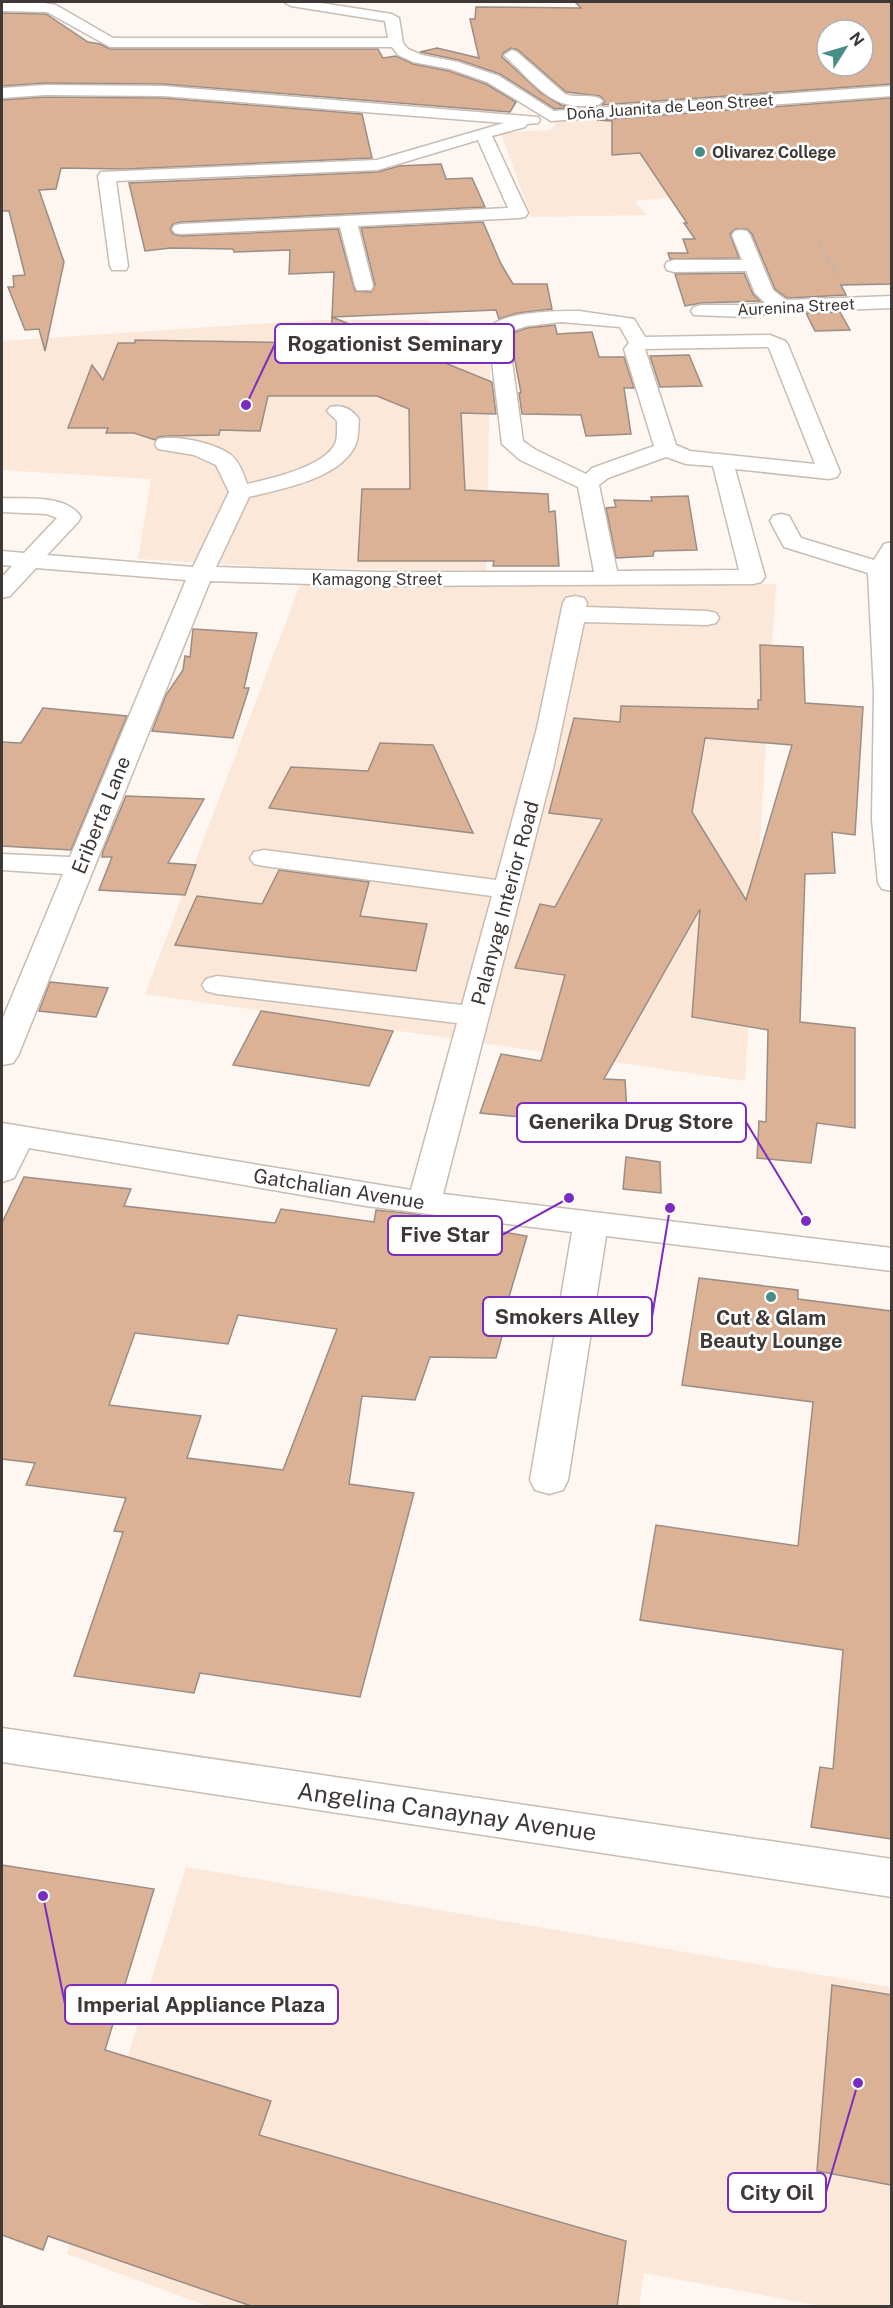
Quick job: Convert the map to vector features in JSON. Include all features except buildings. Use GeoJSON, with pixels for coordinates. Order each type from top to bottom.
{"type":"FeatureCollection","features":[{"type":"Feature","properties":{"kind":"street"},"geometry":{"type":"LineString","coordinates":[[2,7],[51,8],[110,42],[396,43],[392,18],[291,2]]}},
{"type":"Feature","properties":{"kind":"street","name":"Doña Juanita de Leon Street"},"geometry":{"type":"LineString","coordinates":[[396,43],[403,52],[410,56],[453,65],[493,79],[551,116],[884,91]]}},
{"type":"Feature","properties":{"kind":"street"},"geometry":{"type":"LineString","coordinates":[[512,55],[565,100],[622,101],[646,109]]}},
{"type":"Feature","properties":{"kind":"street"},"geometry":{"type":"LineString","coordinates":[[2,76],[45,90]]}},
{"type":"Feature","properties":{"kind":"street"},"geometry":{"type":"LineString","coordinates":[[2,93],[45,90],[163,91],[532,120]]}},
{"type":"Feature","properties":{"kind":"street"},"geometry":{"type":"LineString","coordinates":[[884,91],[891,104]]}},
{"type":"Feature","properties":{"kind":"street"},"geometry":{"type":"LineString","coordinates":[[121,92],[512,125]]}},
{"type":"Feature","properties":{"kind":"street"},"geometry":{"type":"LineString","coordinates":[[119,266],[107,176],[378,165],[483,133],[551,116]]}},
{"type":"Feature","properties":{"kind":"street"},"geometry":{"type":"LineString","coordinates":[[181,229],[519,213],[483,133]]}},
{"type":"Feature","properties":{"kind":"street"},"geometry":{"type":"LineString","coordinates":[[348,221],[364,286]]}},
{"type":"Feature","properties":{"kind":"street"},"geometry":{"type":"LineString","coordinates":[[741,235],[765,293],[781,306]]}},
{"type":"Feature","properties":{"kind":"street"},"geometry":{"type":"LineString","coordinates":[[674,266],[753,265]]}},
{"type":"Feature","properties":{"kind":"street","name":"Aurenina Street"},"geometry":{"type":"LineString","coordinates":[[701,311],[747,311],[781,306],[891,302]]}},
{"type":"Feature","properties":{"kind":"street"},"geometry":{"type":"LineString","coordinates":[[588,484],[528,455],[513,444],[498,329],[513,321],[542,318],[609,319],[627,323],[639,344]]}},
{"type":"Feature","properties":{"kind":"street"},"geometry":{"type":"LineString","coordinates":[[588,484],[600,473],[666,449],[686,457],[829,472],[778,345],[770,341],[639,344],[634,349],[666,449]]}},
{"type":"Feature","properties":{"kind":"street"},"geometry":{"type":"LineString","coordinates":[[166,444],[186,447],[217,457],[228,464],[234,484],[240,492],[288,480],[326,462],[342,451],[347,439],[348,419],[337,411]]}},
{"type":"Feature","properties":{"kind":"street","name":"Kamagong Street"},"geometry":{"type":"LineString","coordinates":[[2,558],[201,574],[373,580],[753,577],[722,460]]}},
{"type":"Feature","properties":{"kind":"street"},"geometry":{"type":"LineString","coordinates":[[588,484],[607,578]]}},
{"type":"Feature","properties":{"kind":"street","name":"Eriberta Lane"},"geometry":{"type":"LineString","coordinates":[[2,1056],[15,988],[80,866],[201,574],[240,492]]}},
{"type":"Feature","properties":{"kind":"street"},"geometry":{"type":"LineString","coordinates":[[2,505],[54,509],[66,512],[70,517],[2,591]]}},
{"type":"Feature","properties":{"kind":"street"},"geometry":{"type":"LineString","coordinates":[[781,521],[792,542],[806,548],[886,559],[891,883]]}},
{"type":"Feature","properties":{"kind":"street","name":"Palanyag Interior Road"},"geometry":{"type":"LineString","coordinates":[[424,1202],[450,1114],[562,680],[574,608],[707,618]]}},
{"type":"Feature","properties":{"kind":"street"},"geometry":{"type":"LineString","coordinates":[[264,858],[508,890]]}},
{"type":"Feature","properties":{"kind":"street"},"geometry":{"type":"LineString","coordinates":[[2,862],[80,866]]}},
{"type":"Feature","properties":{"kind":"street"},"geometry":{"type":"LineString","coordinates":[[217,985],[474,1016]]}},
{"type":"Feature","properties":{"kind":"street"},"geometry":{"type":"LineString","coordinates":[[2,1171],[10,1135]]}},
{"type":"Feature","properties":{"kind":"street","name":"Gatchalian Avenue"},"geometry":{"type":"LineString","coordinates":[[10,1135],[355,1193],[891,1260]]}},
{"type":"Feature","properties":{"kind":"street"},"geometry":{"type":"LineString","coordinates":[[549,1479],[591,1223]]}},
{"type":"Feature","properties":{"kind":"street","name":"Angelina Canaynay Avenue"},"geometry":{"type":"LineString","coordinates":[[2,1745],[891,1878]]}},
{"type":"Feature","properties":{"kind":"path"},"geometry":{"type":"LineString","coordinates":[[814,232],[852,304]]}},
{"type":"Feature","properties":{"kind":"shaded area","name":"Olivarez College"},"geometry":{"type":"Polygon","coordinates":[[[891,94],[891,176],[635,201],[646,215],[531,217],[501,133],[550,130],[556,124],[556,117],[891,94]]]}},
{"type":"Feature","properties":{"kind":"shaded area"},"geometry":{"type":"Polygon","coordinates":[[[316,320],[424,320],[491,332],[486,570],[289,568],[138,559],[151,479],[2,470],[2,341],[316,320]]]}},
{"type":"Feature","properties":{"kind":"shaded area"},"geometry":{"type":"Polygon","coordinates":[[[776,584],[745,1081],[145,994],[300,585],[776,584]]]}},
{"type":"Feature","properties":{"kind":"shaded area"},"geometry":{"type":"Polygon","coordinates":[[[186,1867],[891,1987],[891,2306],[821,2306],[644,2273],[639,2306],[207,2306],[67,2254],[186,1867]]]}},
{"type":"Feature","properties":{"kind":"place","name":"Olivarez College"},"geometry":{"type":"Point","coordinates":[700,152]}},
{"type":"Feature","properties":{"kind":"place","name":"Rogationist Seminary"},"geometry":{"type":"Point","coordinates":[246,405]}},
{"type":"Feature","properties":{"kind":"place","name":"Five Star"},"geometry":{"type":"Point","coordinates":[569,1198]}},
{"type":"Feature","properties":{"kind":"place","name":"Smokers Alley"},"geometry":{"type":"Point","coordinates":[670,1208]}},
{"type":"Feature","properties":{"kind":"place","name":"Generika Drug Store"},"geometry":{"type":"Point","coordinates":[806,1221]}},
{"type":"Feature","properties":{"kind":"place","name":"Cut & Glam Beauty Lounge"},"geometry":{"type":"Point","coordinates":[771,1297]}},
{"type":"Feature","properties":{"kind":"place","name":"Imperial Appliance Plaza"},"geometry":{"type":"Point","coordinates":[43,1896]}},
{"type":"Feature","properties":{"kind":"place","name":"City Oil"},"geometry":{"type":"Point","coordinates":[858,2083]}}]}
